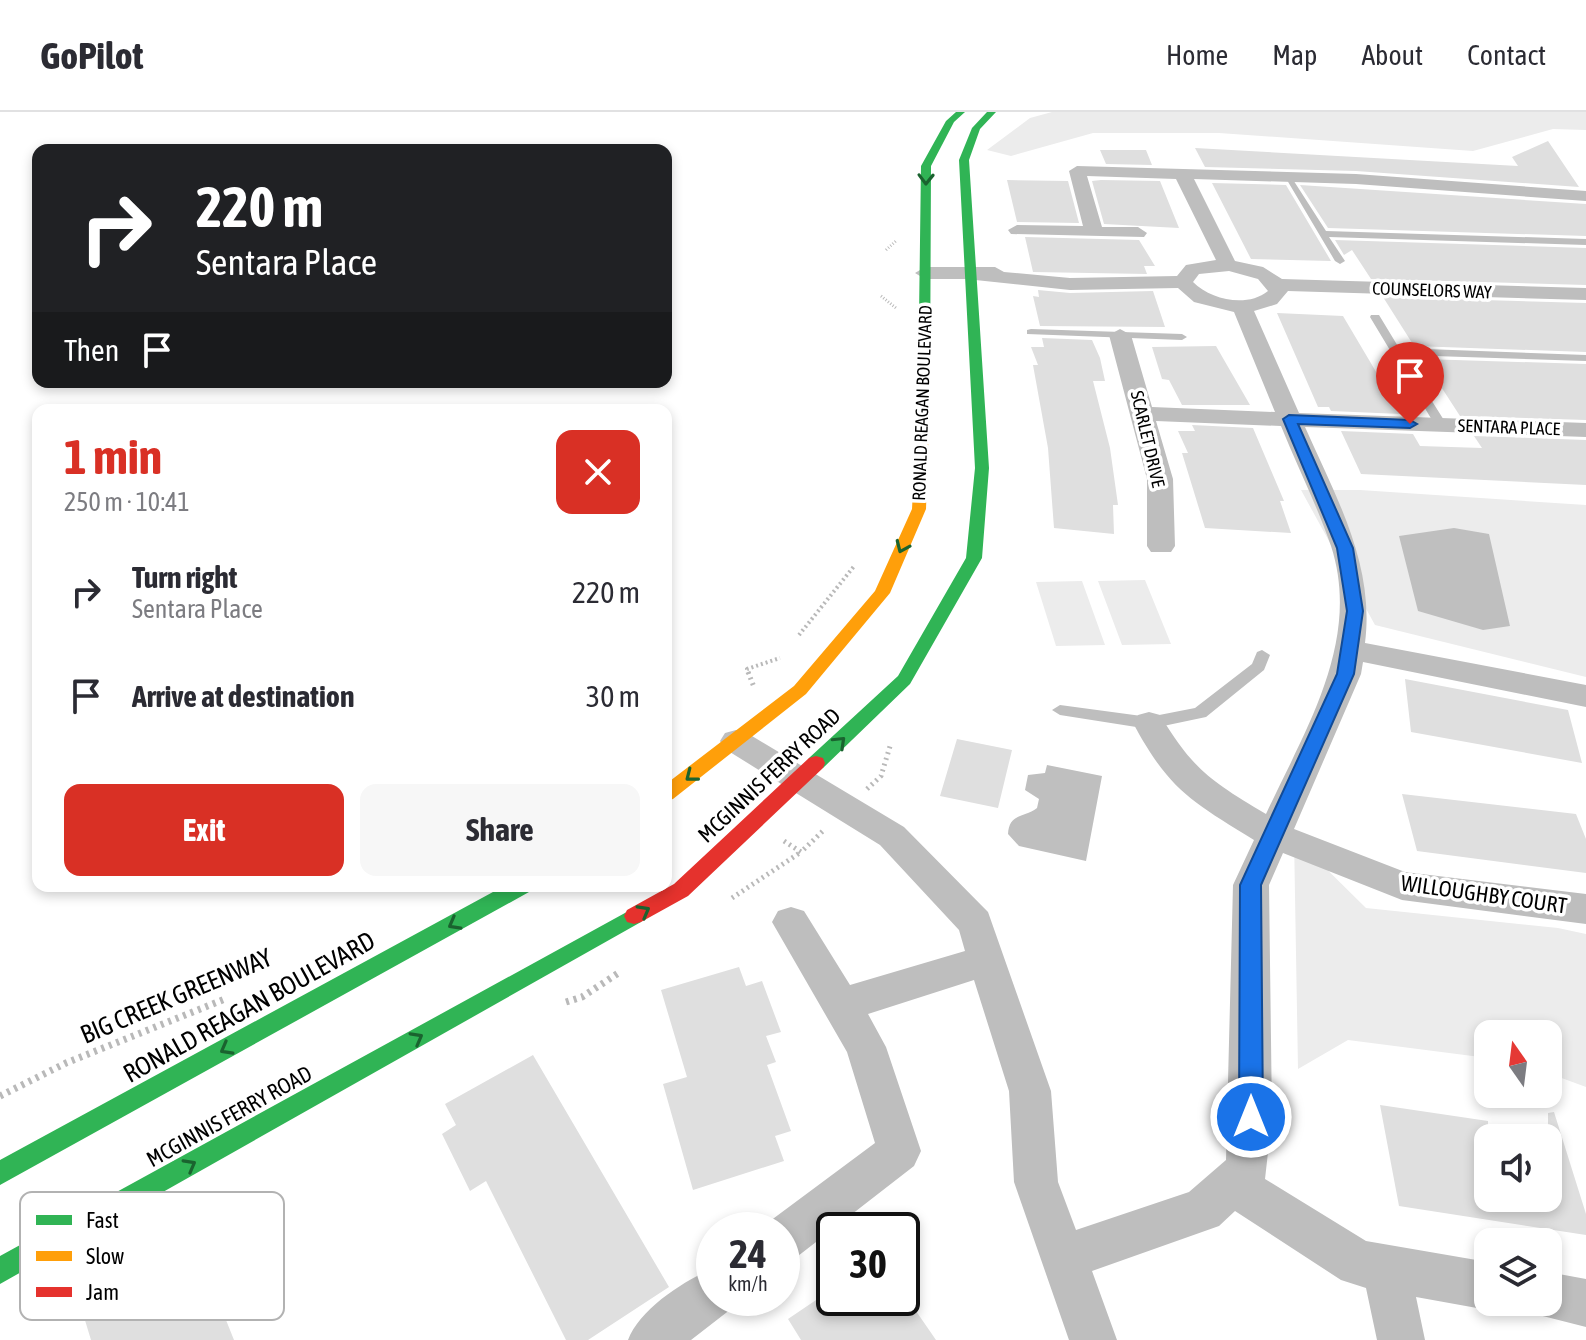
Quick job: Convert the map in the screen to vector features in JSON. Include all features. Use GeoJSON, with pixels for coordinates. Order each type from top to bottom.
{"type":"FeatureCollection","features":[{"type":"Feature","properties":{"kind":"main road","name":"RONALD REAGAN BOULEVARD"},"geometry":{"type":"LineString","coordinates":[[672,789],[800,690],[882,593],[919,509],[924,410],[926,166],[950,121],[961,112]]}},
{"type":"Feature","properties":{"kind":"main road"},"geometry":{"type":"LineString","coordinates":[[973,275],[964,160],[976,128],[992,112]]}},
{"type":"Feature","properties":{"kind":"main road","name":"MCGINNIS FERRY ROAD"},"geometry":{"type":"LineString","coordinates":[[141,1192],[681,890],[904,680],[974,558],[982,468],[973,275]]}},
{"type":"Feature","properties":{"kind":"main road","name":"RONALD REAGAN BOULEVARD"},"geometry":{"type":"LineString","coordinates":[[0,1173],[511,892]]}},
{"type":"Feature","properties":{"kind":"main road","name":"MCGINNIS FERRY ROAD"},"geometry":{"type":"LineString","coordinates":[[0,1271],[20,1260]]}},
{"type":"Feature","properties":{"kind":"street"},"geometry":{"type":"LineString","coordinates":[[1094,232],[1077,171],[1287,177],[1586,196]]}},
{"type":"Feature","properties":{"kind":"street"},"geometry":{"type":"LineString","coordinates":[[1182,173],[1228,266]]}},
{"type":"Feature","properties":{"kind":"street"},"geometry":{"type":"LineString","coordinates":[[1017,230],[1138,233]]}},
{"type":"Feature","properties":{"kind":"street"},"geometry":{"type":"LineString","coordinates":[[925,273],[1070,284],[1105,280],[1183,282],[1201,297],[1241,305],[1268,301],[1279,293],[1278,285],[1259,272],[1228,266],[1193,269],[1183,282]]}},
{"type":"Feature","properties":{"kind":"street","name":"COUNSELORS WAY"},"geometry":{"type":"LineString","coordinates":[[1278,285],[1586,294]]}},
{"type":"Feature","properties":{"kind":"street"},"geometry":{"type":"LineString","coordinates":[[1062,1258],[1203,1210],[1247,1170],[1251,1117],[1251,885],[1346,674],[1355,611],[1345,548],[1241,305]]}},
{"type":"Feature","properties":{"kind":"street","name":"SCARLET DRIVE"},"geometry":{"type":"LineString","coordinates":[[1120,335],[1160,479],[1161,546]]}},
{"type":"Feature","properties":{"kind":"street","name":"SENTARA PLACE"},"geometry":{"type":"LineString","coordinates":[[1144,414],[1586,430]]}},
{"type":"Feature","properties":{"kind":"street"},"geometry":{"type":"LineString","coordinates":[[1349,650],[1586,696]]}},
{"type":"Feature","properties":{"kind":"street","name":"WILLOUGHBY COURT"},"geometry":{"type":"LineString","coordinates":[[1149,723],[1166,754],[1197,789],[1274,835],[1402,886],[1586,909]]}},
{"type":"Feature","properties":{"kind":"street"},"geometry":{"type":"LineString","coordinates":[[736,741],[892,836],[975,923],[1030,1091],[1036,1182],[1093,1340]]}},
{"type":"Feature","properties":{"kind":"street"},"geometry":{"type":"LineString","coordinates":[[791,922],[866,1047],[899,1151],[800,1226]]}},
{"type":"Feature","properties":{"kind":"street"},"geometry":{"type":"LineString","coordinates":[[841,1005],[987,960]]}},
{"type":"Feature","properties":{"kind":"street"},"geometry":{"type":"LineString","coordinates":[[1232,1183],[1358,1263],[1474,1284]]}},
{"type":"Feature","properties":{"kind":"street"},"geometry":{"type":"LineString","coordinates":[[1386,1268],[1401,1340]]}},
{"type":"Feature","properties":{"kind":"street"},"geometry":{"type":"LineString","coordinates":[[1562,1299],[1586,1303]]}},
{"type":"Feature","properties":{"kind":"street"},"geometry":{"type":"LineString","coordinates":[[652,1340],[696,1306]]}},
{"type":"Feature","properties":{"kind":"lane"},"geometry":{"type":"LineString","coordinates":[[1287,177],[1340,261]]}},
{"type":"Feature","properties":{"kind":"lane"},"geometry":{"type":"LineString","coordinates":[[1323,234],[1586,242]]}},
{"type":"Feature","properties":{"kind":"lane"},"geometry":{"type":"LineString","coordinates":[[1375,317],[1441,425]]}},
{"type":"Feature","properties":{"kind":"lane"},"geometry":{"type":"LineString","coordinates":[[1031,332],[1182,337]]}},
{"type":"Feature","properties":{"kind":"lane"},"geometry":{"type":"LineString","coordinates":[[1396,351],[1586,358]]}},
{"type":"Feature","properties":{"kind":"lane"},"geometry":{"type":"LineString","coordinates":[[1060,710],[1149,723],[1200,713],[1259,666],[1262,655]]}},
{"type":"Feature","properties":{"kind":"path"},"geometry":{"type":"LineString","coordinates":[[881,296],[897,309]]}},
{"type":"Feature","properties":{"kind":"path"},"geometry":{"type":"LineString","coordinates":[[798,636],[857,563]]}},
{"type":"Feature","properties":{"kind":"path"},"geometry":{"type":"LineString","coordinates":[[747,669],[778,660],[788,648]]}},
{"type":"Feature","properties":{"kind":"path","name":"BIG CREEK GREENWAY"},"geometry":{"type":"LineString","coordinates":[[0,1096],[66,1063],[238,994]]}},
{"type":"Feature","properties":{"kind":"shaded area"},"geometry":{"type":"Polygon","coordinates":[[[1052,112],[1586,112],[1586,130],[1553,129],[1473,151],[1219,133],[1093,133],[1011,156],[987,150],[1030,118],[1052,112]]]}},
{"type":"Feature","properties":{"kind":"shaded area"},"geometry":{"type":"Polygon","coordinates":[[[1301,490],[1360,490],[1586,505],[1586,677],[1375,625],[1301,490]]]}},
{"type":"Feature","properties":{"kind":"shaded area"},"geometry":{"type":"Polygon","coordinates":[[[1454,528],[1489,534],[1510,626],[1483,630],[1418,611],[1399,536],[1454,528]]]}},
{"type":"Feature","properties":{"kind":"shaded area"},"geometry":{"type":"Polygon","coordinates":[[[1145,580],[1171,644],[1122,645],[1098,581],[1145,580]]]}},
{"type":"Feature","properties":{"kind":"shaded area"},"geometry":{"type":"Polygon","coordinates":[[[1082,581],[1105,645],[1056,646],[1036,582],[1082,581]]]}},
{"type":"Feature","properties":{"kind":"shaded area"},"geometry":{"type":"Polygon","coordinates":[[[1047,765],[1102,776],[1086,861],[1019,846],[1008,834],[1014,819],[1037,808],[1039,799],[1025,790],[1028,775],[1045,773],[1047,765]]]}},
{"type":"Feature","properties":{"kind":"shaded area"},"geometry":{"type":"Polygon","coordinates":[[[1294,837],[1366,908],[1558,928],[1586,934],[1586,1087],[1562,1078],[1562,1020],[1474,1020],[1474,1056],[1348,1040],[1298,1069],[1294,837]]]}},
{"type":"Feature","properties":{"kind":"building"},"geometry":{"type":"Polygon","coordinates":[[[1548,141],[1579,187],[1356,171],[1205,167],[1195,148],[1518,166],[1512,157],[1548,141]]]}},
{"type":"Feature","properties":{"kind":"building"},"geometry":{"type":"Polygon","coordinates":[[[1100,150],[1146,150],[1152,165],[1106,164],[1100,150]]]}},
{"type":"Feature","properties":{"kind":"building"},"geometry":{"type":"Polygon","coordinates":[[[1007,180],[1068,181],[1079,223],[1017,222],[1007,180]]]}},
{"type":"Feature","properties":{"kind":"building"},"geometry":{"type":"Polygon","coordinates":[[[1092,181],[1160,181],[1179,228],[1104,224],[1092,181]]]}},
{"type":"Feature","properties":{"kind":"building"},"geometry":{"type":"Polygon","coordinates":[[[1212,183],[1286,185],[1331,261],[1251,259],[1212,183]]]}},
{"type":"Feature","properties":{"kind":"building"},"geometry":{"type":"Polygon","coordinates":[[[1300,185],[1586,204],[1586,236],[1328,228],[1300,185]]]}},
{"type":"Feature","properties":{"kind":"building"},"geometry":{"type":"Polygon","coordinates":[[[1025,237],[1139,240],[1155,266],[1144,266],[1147,274],[1033,272],[1025,237]]]}},
{"type":"Feature","properties":{"kind":"building"},"geometry":{"type":"Polygon","coordinates":[[[1335,240],[1586,248],[1586,285],[1371,279],[1352,250],[1344,255],[1335,240]]]}},
{"type":"Feature","properties":{"kind":"building"},"geometry":{"type":"Polygon","coordinates":[[[1038,290],[1070,293],[1153,291],[1165,327],[1040,326],[1033,296],[1039,297],[1038,290]]]}},
{"type":"Feature","properties":{"kind":"building"},"geometry":{"type":"Polygon","coordinates":[[[1383,297],[1586,303],[1586,352],[1414,346],[1383,297]]]}},
{"type":"Feature","properties":{"kind":"building"},"geometry":{"type":"Polygon","coordinates":[[[1277,313],[1343,316],[1401,414],[1331,411],[1329,407],[1318,407],[1277,313]]]}},
{"type":"Feature","properties":{"kind":"building"},"geometry":{"type":"Polygon","coordinates":[[[1042,338],[1092,340],[1100,358],[1105,381],[1093,381],[1110,448],[1118,505],[1113,505],[1114,534],[1054,528],[1048,448],[1033,365],[1038,365],[1031,347],[1044,347],[1042,338]]]}},
{"type":"Feature","properties":{"kind":"building"},"geometry":{"type":"Polygon","coordinates":[[[1216,346],[1250,405],[1182,405],[1169,380],[1162,379],[1152,347],[1216,346]]]}},
{"type":"Feature","properties":{"kind":"building"},"geometry":{"type":"Polygon","coordinates":[[[1423,359],[1586,364],[1586,420],[1460,416],[1423,359]]]}},
{"type":"Feature","properties":{"kind":"building"},"geometry":{"type":"Polygon","coordinates":[[[1192,425],[1253,428],[1284,501],[1280,501],[1291,533],[1205,528],[1182,453],[1188,453],[1178,431],[1195,431],[1192,425]]]}},
{"type":"Feature","properties":{"kind":"building"},"geometry":{"type":"Polygon","coordinates":[[[1341,431],[1413,434],[1420,446],[1482,448],[1474,436],[1586,440],[1586,485],[1361,474],[1341,431]]]}},
{"type":"Feature","properties":{"kind":"building"},"geometry":{"type":"Polygon","coordinates":[[[1405,679],[1568,710],[1582,763],[1411,732],[1405,679]]]}},
{"type":"Feature","properties":{"kind":"building"},"geometry":{"type":"Polygon","coordinates":[[[957,739],[1012,750],[998,808],[940,796],[957,739]]]}},
{"type":"Feature","properties":{"kind":"building"},"geometry":{"type":"Polygon","coordinates":[[[1402,794],[1576,814],[1586,839],[1586,873],[1417,851],[1402,794]]]}},
{"type":"Feature","properties":{"kind":"building"},"geometry":{"type":"Polygon","coordinates":[[[739,967],[746,986],[762,981],[781,1032],[766,1036],[776,1062],[767,1065],[791,1131],[775,1136],[784,1161],[693,1190],[663,1084],[687,1077],[661,990],[739,967]]]}},
{"type":"Feature","properties":{"kind":"building"},"geometry":{"type":"Polygon","coordinates":[[[533,1055],[669,1287],[588,1340],[566,1340],[486,1181],[470,1191],[442,1134],[456,1125],[445,1104],[533,1055]]]}},
{"type":"Feature","properties":{"kind":"building"},"geometry":{"type":"Polygon","coordinates":[[[1380,1105],[1488,1121],[1488,1124],[1474,1124],[1474,1212],[1562,1212],[1562,1138],[1586,1214],[1586,1235],[1562,1231],[1562,1228],[1541,1228],[1399,1206],[1380,1105]]]}},
{"type":"Feature","properties":{"kind":"building"},"geometry":{"type":"Polygon","coordinates":[[[1554,1112],[1558,1124],[1548,1124],[1548,1113],[1554,1112]]]}},
{"type":"Feature","properties":{"kind":"building"},"geometry":{"type":"Polygon","coordinates":[[[816,1300],[816,1316],[919,1316],[936,1340],[801,1340],[788,1319],[800,1316],[800,1311],[816,1300]]]}},
{"type":"Feature","properties":{"kind":"building"},"geometry":{"type":"Polygon","coordinates":[[[85,1320],[226,1320],[234,1340],[91,1340],[85,1320]]]}},
{"type":"Feature","properties":{"kind":"traffic: fast"},"geometry":{"type":"LineString","coordinates":[[924,392],[926,166],[950,121],[961,112]]}},
{"type":"Feature","properties":{"kind":"traffic: fast"},"geometry":{"type":"LineString","coordinates":[[816,763],[904,680],[974,558],[982,468],[964,160],[976,128],[992,112]]}},
{"type":"Feature","properties":{"kind":"traffic: fast"},"geometry":{"type":"LineString","coordinates":[[0,1173],[511,892]]}},
{"type":"Feature","properties":{"kind":"traffic: fast"},"geometry":{"type":"LineString","coordinates":[[141,1192],[634,916]]}},
{"type":"Feature","properties":{"kind":"traffic: fast"},"geometry":{"type":"LineString","coordinates":[[0,1271],[20,1260]]}},
{"type":"Feature","properties":{"kind":"traffic: slow"},"geometry":{"type":"LineString","coordinates":[[672,789],[800,690],[882,593],[919,509],[924,392]]}},
{"type":"Feature","properties":{"kind":"traffic: jam"},"geometry":{"type":"LineString","coordinates":[[634,916],[681,890],[816,763]]}},
{"type":"Feature","properties":{"kind":"route"},"geometry":{"type":"LineString","coordinates":[[1251,1117],[1251,885],[1346,674],[1355,611],[1345,548],[1289,419],[1410,424]]}}]}
